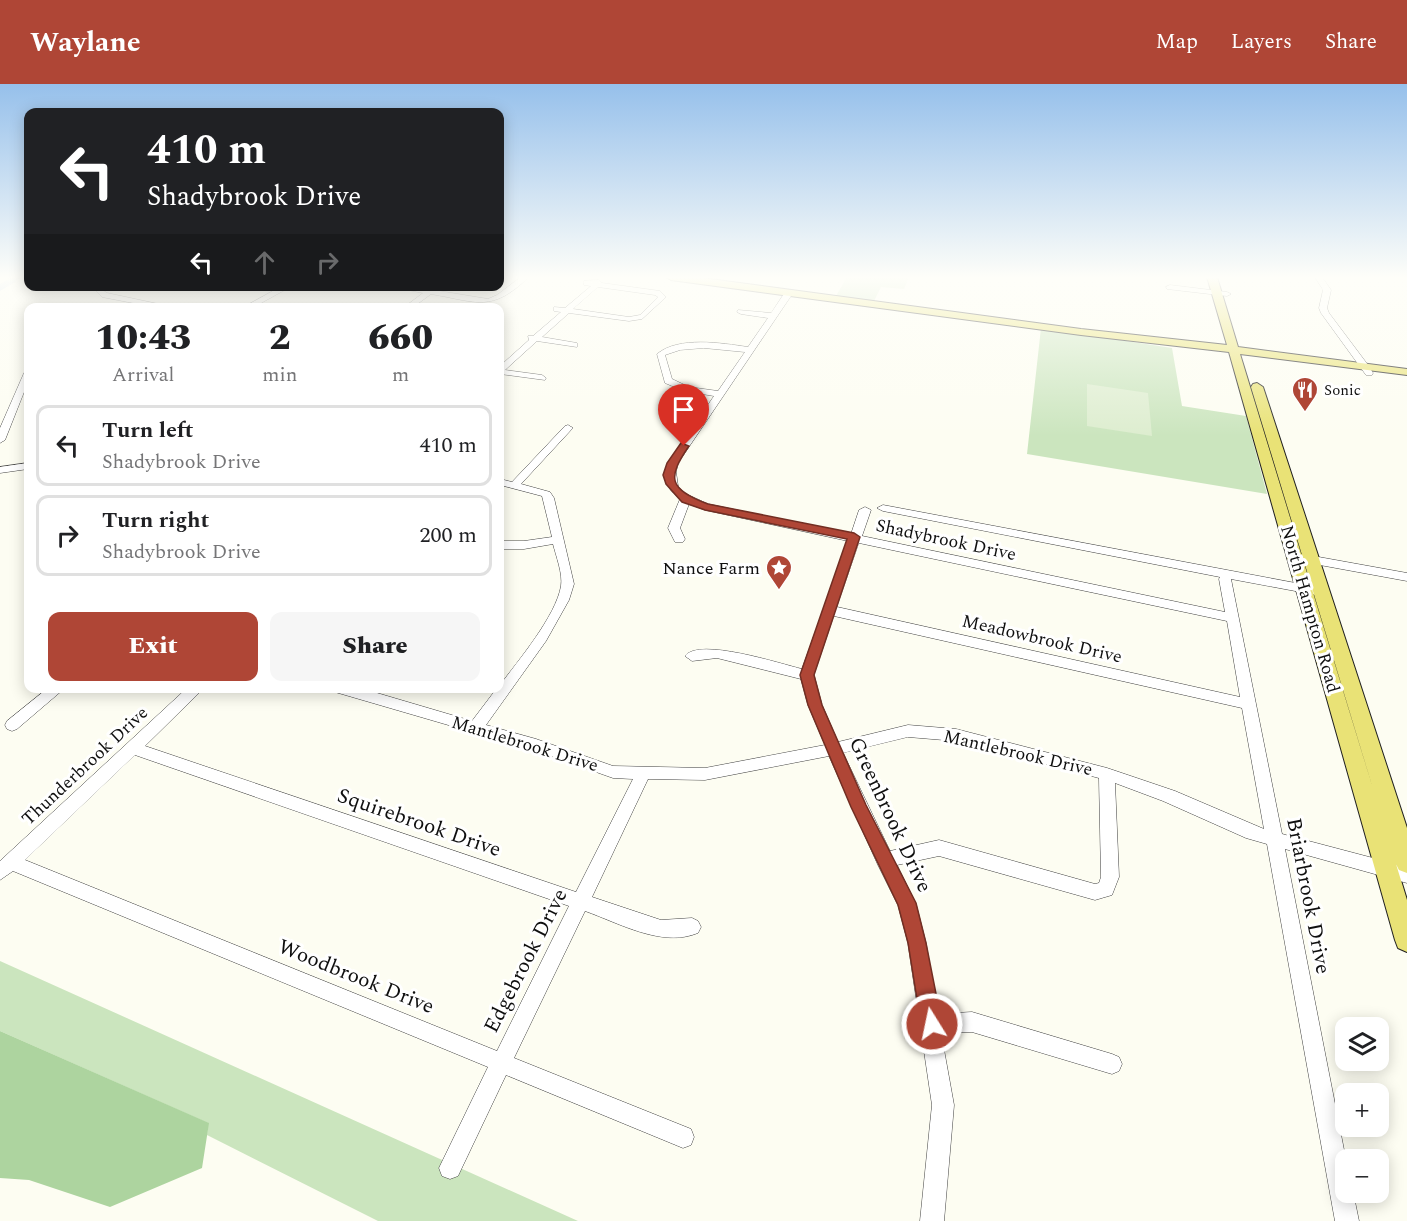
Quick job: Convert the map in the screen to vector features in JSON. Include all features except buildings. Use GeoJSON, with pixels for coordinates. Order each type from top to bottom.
{"type":"FeatureCollection","features":[{"type":"Feature","properties":{"kind":"main road"},"geometry":{"type":"LineString","coordinates":[[1066,330],[1190,344],[1241,353]]}},
{"type":"Feature","properties":{"kind":"main road","name":"North Hampton Road"},"geometry":{"type":"LineString","coordinates":[[1234,330],[1400,870],[1407,940]]}},
{"type":"Feature","properties":{"kind":"main road"},"geometry":{"type":"LineString","coordinates":[[1081,332],[1367,370],[1407,378]]}},
{"type":"Feature","properties":{"kind":"main road"},"geometry":{"type":"LineString","coordinates":[[1104,336],[1185,346],[1190,344]]}},
{"type":"Feature","properties":{"kind":"main road"},"geometry":{"type":"LineString","coordinates":[[1367,370],[1407,372]]}},
{"type":"Feature","properties":{"kind":"street"},"geometry":{"type":"LineString","coordinates":[[504,367],[537,330]]}},
{"type":"Feature","properties":{"kind":"street"},"geometry":{"type":"LineString","coordinates":[[504,357],[540,330]]}},
{"type":"Feature","properties":{"kind":"street"},"geometry":{"type":"LineString","coordinates":[[679,539],[674,528],[686,500],[669,482],[668,475],[673,463],[764,330]]}},
{"type":"Feature","properties":{"kind":"street"},"geometry":{"type":"LineString","coordinates":[[1338,330],[1367,370]]}},
{"type":"Feature","properties":{"kind":"street"},"geometry":{"type":"LineString","coordinates":[[530,338],[574,345]]}},
{"type":"Feature","properties":{"kind":"street"},"geometry":{"type":"LineString","coordinates":[[720,394],[687,389],[668,381],[661,354],[671,350],[717,344],[750,350]]}},
{"type":"Feature","properties":{"kind":"street"},"geometry":{"type":"LineString","coordinates":[[504,372],[542,378]]}},
{"type":"Feature","properties":{"kind":"street"},"geometry":{"type":"LineString","coordinates":[[0,440],[24,394]]}},
{"type":"Feature","properties":{"kind":"street"},"geometry":{"type":"LineString","coordinates":[[515,485],[568,428]]}},
{"type":"Feature","properties":{"kind":"street"},"geometry":{"type":"LineString","coordinates":[[0,470],[24,467]]}},
{"type":"Feature","properties":{"kind":"street"},"geometry":{"type":"LineString","coordinates":[[504,483],[546,495],[549,498],[568,584],[565,598],[504,688]]}},
{"type":"Feature","properties":{"kind":"street","name":"Shadybrook Drive"},"geometry":{"type":"LineString","coordinates":[[686,500],[705,507],[1233,618]]}},
{"type":"Feature","properties":{"kind":"street"},"geometry":{"type":"LineString","coordinates":[[883,508],[1313,591]]}},
{"type":"Feature","properties":{"kind":"street"},"geometry":{"type":"LineString","coordinates":[[692,656],[717,653],[807,675],[865,510]]}},
{"type":"Feature","properties":{"kind":"street"},"geometry":{"type":"LineString","coordinates":[[504,545],[524,545],[558,540]]}},
{"type":"Feature","properties":{"kind":"street"},"geometry":{"type":"LineString","coordinates":[[1303,558],[1407,577]]}},
{"type":"Feature","properties":{"kind":"street","name":"Briarbrook Drive"},"geometry":{"type":"LineString","coordinates":[[1225,579],[1347,1221]]}},
{"type":"Feature","properties":{"kind":"street","name":"Meadowbrook Drive"},"geometry":{"type":"LineString","coordinates":[[829,610],[1248,704]]}},
{"type":"Feature","properties":{"kind":"street","name":"Greenbrook Drive"},"geometry":{"type":"LineString","coordinates":[[807,675],[815,705],[834,749],[884,860],[907,903],[917,943],[932,1024],[943,1105],[932,1221]]}},
{"type":"Feature","properties":{"kind":"street"},"geometry":{"type":"LineString","coordinates":[[12,725],[52,693]]}},
{"type":"Feature","properties":{"kind":"street","name":"Thunderbrook Drive"},"geometry":{"type":"LineString","coordinates":[[5,867],[192,693]]}},
{"type":"Feature","properties":{"kind":"street","name":"Mantlebrook Drive"},"geometry":{"type":"LineString","coordinates":[[357,693],[536,746],[613,772],[705,774],[834,749],[908,731],[956,735],[1107,774],[1169,796],[1275,841],[1400,870]]}},
{"type":"Feature","properties":{"kind":"street"},"geometry":{"type":"LineString","coordinates":[[475,728],[500,693]]}},
{"type":"Feature","properties":{"kind":"street","name":"Squirebrook Drive"},"geometry":{"type":"LineString","coordinates":[[133,748],[661,929],[692,927]]}},
{"type":"Feature","properties":{"kind":"street","name":"Edgebrook Drive"},"geometry":{"type":"LineString","coordinates":[[450,1168],[643,774]]}},
{"type":"Feature","properties":{"kind":"street"},"geometry":{"type":"LineString","coordinates":[[884,860],[939,848],[1095,892],[1106,889],[1110,877],[1107,774]]}},
{"type":"Feature","properties":{"kind":"street","name":"Woodbrook Drive"},"geometry":{"type":"LineString","coordinates":[[5,867],[500,1062],[683,1137]]}},
{"type":"Feature","properties":{"kind":"street"},"geometry":{"type":"LineString","coordinates":[[932,1024],[972,1022],[1112,1064]]}},
{"type":"Feature","properties":{"kind":"green space"},"geometry":{"type":"Polygon","coordinates":[[[1041,330],[1054,330],[1172,348],[1182,406],[1246,416],[1267,494],[1027,454],[1041,330]]]}},
{"type":"Feature","properties":{"kind":"green space"},"geometry":{"type":"Polygon","coordinates":[[[1087,384],[1148,393],[1152,436],[1087,426],[1087,384]]]}},
{"type":"Feature","properties":{"kind":"green space"},"geometry":{"type":"Polygon","coordinates":[[[0,961],[578,1221],[378,1221],[207,1135],[208,1123],[0,1031],[0,961]]]}},
{"type":"Feature","properties":{"kind":"green space"},"geometry":{"type":"Polygon","coordinates":[[[0,1031],[209,1123],[202,1168],[110,1207],[29,1180],[0,1178],[0,1031]]]}},
{"type":"Feature","properties":{"kind":"place","name":"Sonic"},"geometry":{"type":"Point","coordinates":[1305,413]}},
{"type":"Feature","properties":{"kind":"place","name":"Nance Farm"},"geometry":{"type":"Point","coordinates":[779,591]}},
{"type":"Feature","properties":{"kind":"route"},"geometry":{"type":"LineString","coordinates":[[684,446],[668,475],[669,482],[686,500],[705,507],[854,537],[807,675],[815,705],[859,807],[907,903],[932,1024]]}}]}
